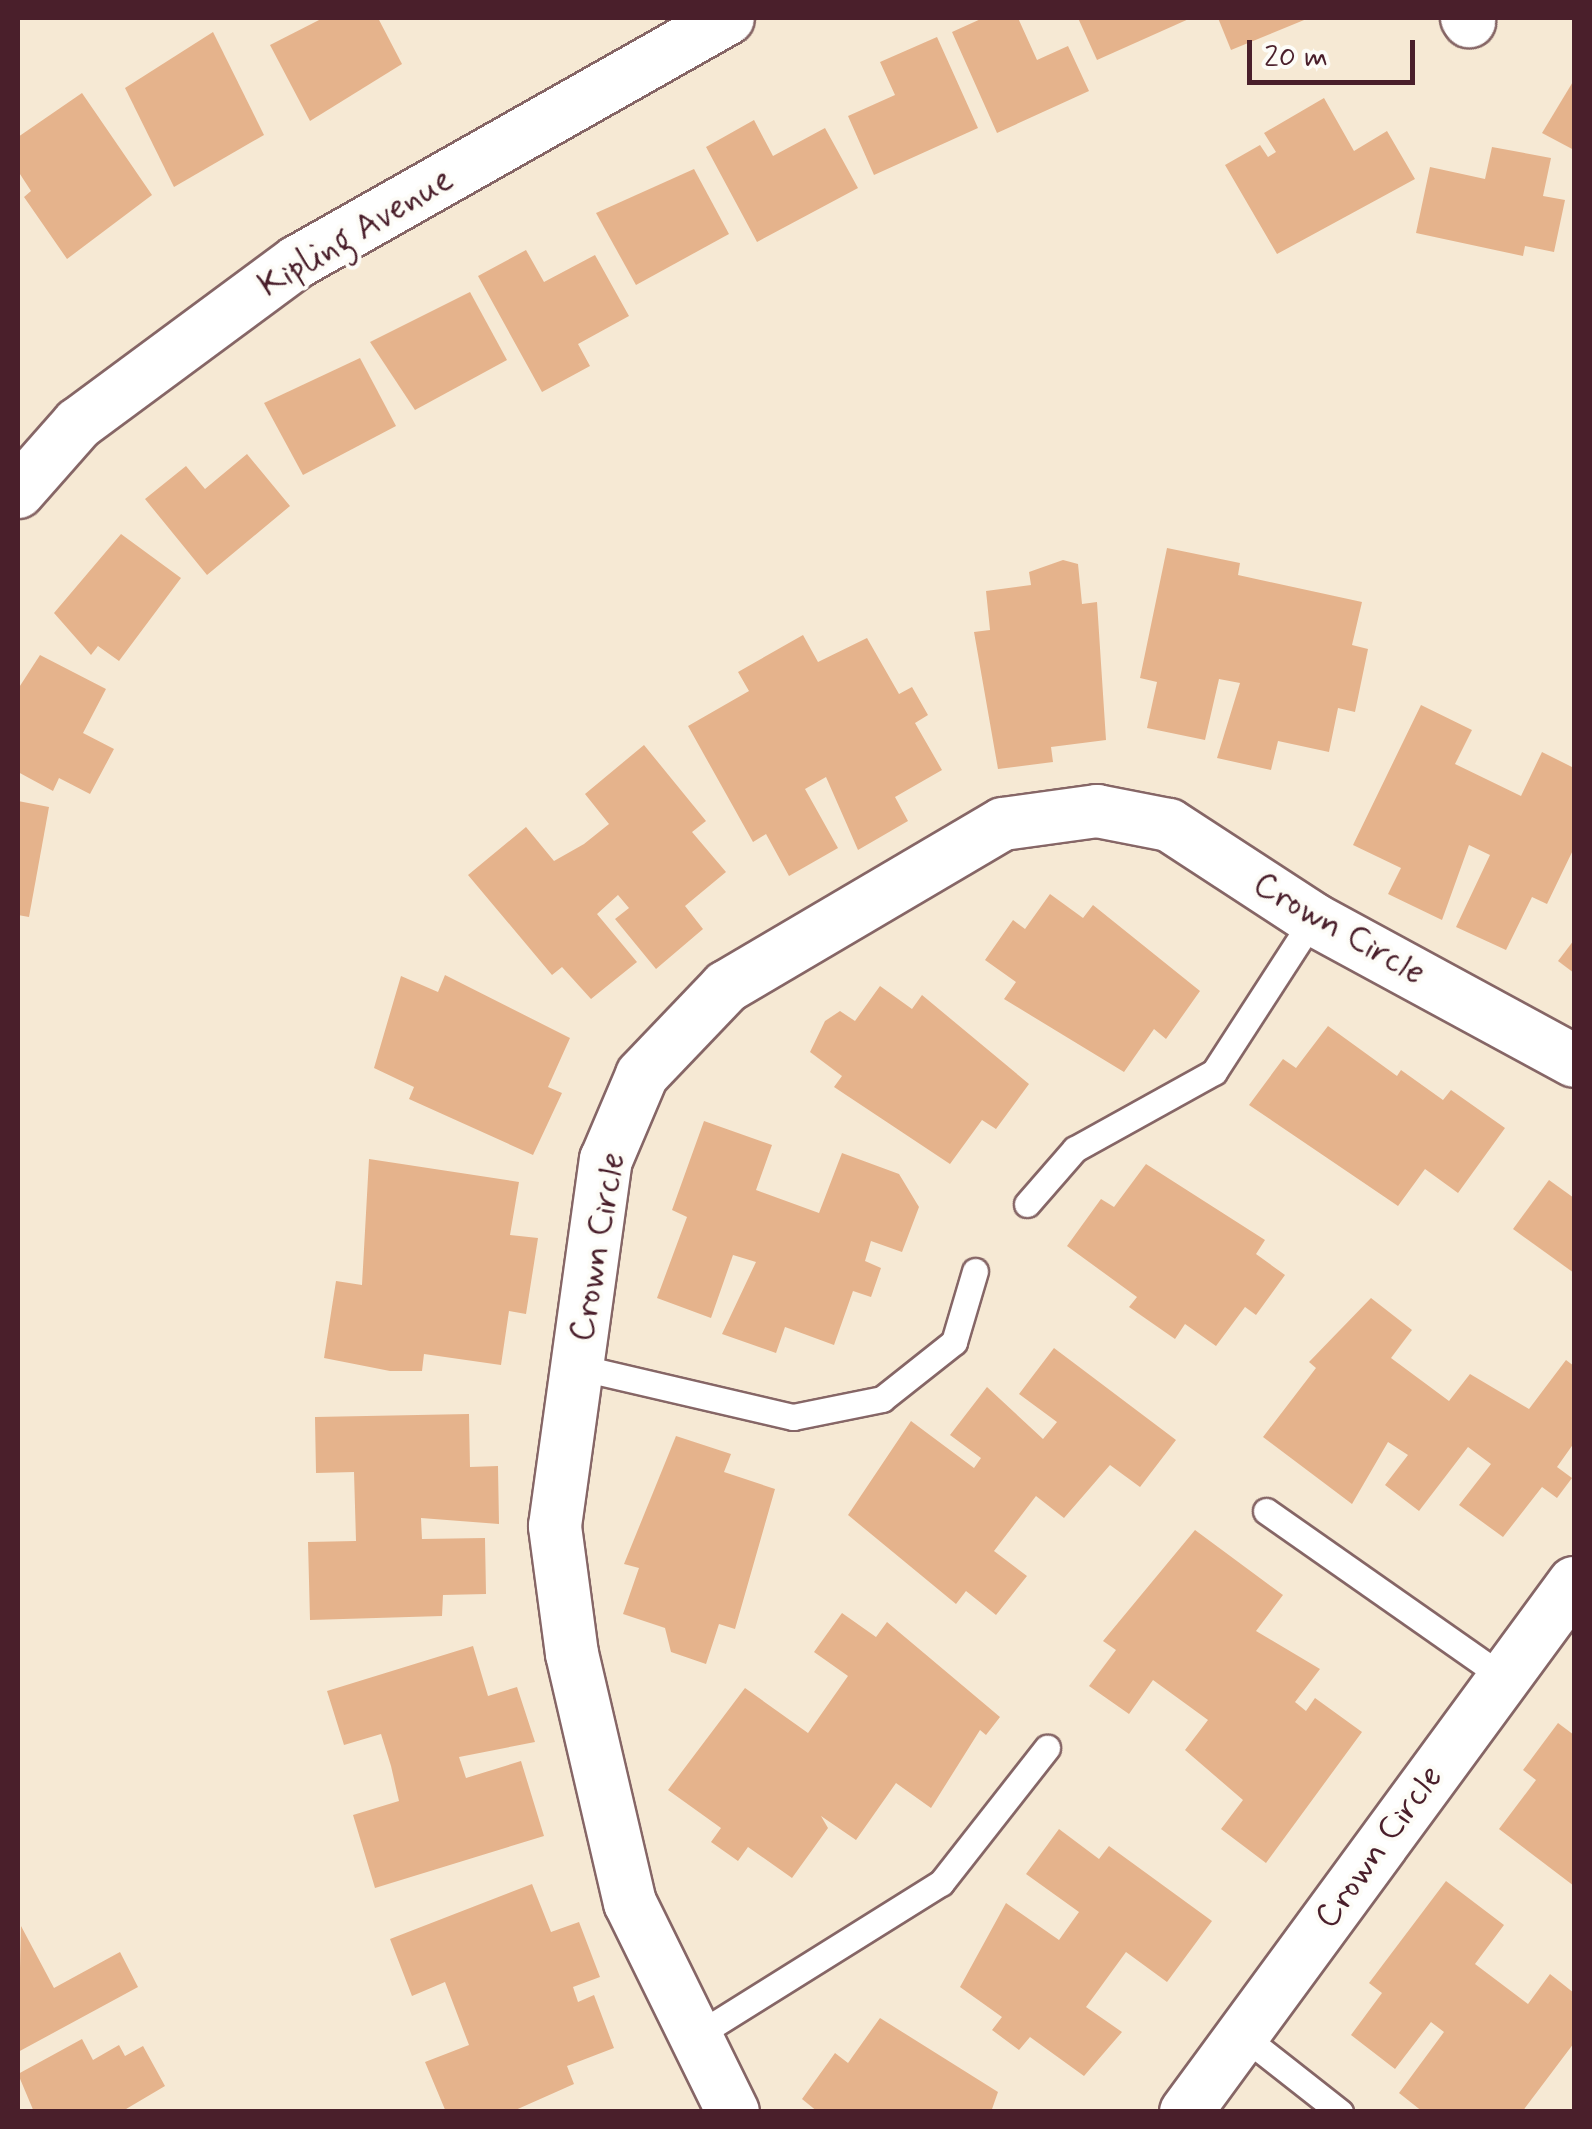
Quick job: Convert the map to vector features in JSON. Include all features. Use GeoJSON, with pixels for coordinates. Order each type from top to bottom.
{"type":"FeatureCollection","features":[{"type":"Feature","properties":{"kind":"street","name":"Kipling Avenue"},"geometry":{"type":"LineString","coordinates":[[18,492],[78,424],[297,262],[728,18]]}},
{"type":"Feature","properties":{"kind":"street","name":"Crown Circle"},"geometry":{"type":"LineString","coordinates":[[733,2112],[691,2039],[630,1902],[572,1654],[555,1526],[606,1160],[642,1076],[726,987],[1003,824],[1098,811],[1169,825],[1314,919],[1574,1061]]}},
{"type":"Feature","properties":{"kind":"street","name":"Crown Circle"},"geometry":{"type":"LineString","coordinates":[[1186,2112],[1574,1583]]}},
{"type":"Feature","properties":{"kind":"lane"},"geometry":{"type":"LineString","coordinates":[[1027,1204],[1075,1149],[1214,1072],[1314,919]]}},
{"type":"Feature","properties":{"kind":"lane"},"geometry":{"type":"LineString","coordinates":[[578,1367],[793,1417],[882,1399],[954,1342],[975,1272]]}},
{"type":"Feature","properties":{"kind":"lane"},"geometry":{"type":"LineString","coordinates":[[1266,1512],[1504,1677]]}},
{"type":"Feature","properties":{"kind":"lane"},"geometry":{"type":"LineString","coordinates":[[691,2039],[942,1883],[1047,1748]]}},
{"type":"Feature","properties":{"kind":"lane"},"geometry":{"type":"LineString","coordinates":[[1242,2035],[1340,2112]]}},
{"type":"Feature","properties":{"kind":"building"},"geometry":{"type":"Polygon","coordinates":[[[323,18],[378,18],[402,64],[310,121],[270,45],[323,18]]]}},
{"type":"Feature","properties":{"kind":"building"},"geometry":{"type":"Polygon","coordinates":[[[983,18],[1018,18],[1037,60],[1068,46],[1089,91],[997,133],[952,32],[983,18]]]}},
{"type":"Feature","properties":{"kind":"building"},"geometry":{"type":"Polygon","coordinates":[[[1078,18],[1191,18],[1097,60],[1078,18]]]}},
{"type":"Feature","properties":{"kind":"building"},"geometry":{"type":"Polygon","coordinates":[[[1218,18],[1309,18],[1231,50],[1218,18]]]}},
{"type":"Feature","properties":{"kind":"building"},"geometry":{"type":"Polygon","coordinates":[[[213,32],[264,135],[174,187],[125,88],[213,32]]]}},
{"type":"Feature","properties":{"kind":"building"},"geometry":{"type":"Polygon","coordinates":[[[937,37],[978,128],[874,175],[848,116],[895,95],[880,62],[937,37]]]}},
{"type":"Feature","properties":{"kind":"building"},"geometry":{"type":"Polygon","coordinates":[[[1574,80],[1574,150],[1542,133],[1574,80]]]}},
{"type":"Feature","properties":{"kind":"building"},"geometry":{"type":"Polygon","coordinates":[[[82,93],[152,195],[67,259],[24,197],[31,191],[18,171],[18,137],[82,93]]]}},
{"type":"Feature","properties":{"kind":"building"},"geometry":{"type":"Polygon","coordinates":[[[1324,98],[1354,151],[1387,131],[1415,179],[1277,254],[1225,165],[1260,145],[1268,157],[1276,152],[1264,133],[1324,98]]]}},
{"type":"Feature","properties":{"kind":"building"},"geometry":{"type":"Polygon","coordinates":[[[754,120],[773,156],[825,128],[858,188],[757,242],[706,147],[754,120]]]}},
{"type":"Feature","properties":{"kind":"building"},"geometry":{"type":"Polygon","coordinates":[[[1492,147],[1551,158],[1543,196],[1565,200],[1554,252],[1525,246],[1523,256],[1416,233],[1430,167],[1485,179],[1492,147]]]}},
{"type":"Feature","properties":{"kind":"building"},"geometry":{"type":"Polygon","coordinates":[[[694,169],[729,234],[636,285],[596,213],[694,169]]]}},
{"type":"Feature","properties":{"kind":"building"},"geometry":{"type":"Polygon","coordinates":[[[526,250],[544,282],[595,255],[629,316],[578,344],[590,366],[542,392],[478,276],[526,250]]]}},
{"type":"Feature","properties":{"kind":"building"},"geometry":{"type":"Polygon","coordinates":[[[470,292],[507,360],[415,410],[370,342],[470,292]]]}},
{"type":"Feature","properties":{"kind":"building"},"geometry":{"type":"Polygon","coordinates":[[[360,358],[396,426],[303,475],[264,403],[360,358]]]}},
{"type":"Feature","properties":{"kind":"building"},"geometry":{"type":"Polygon","coordinates":[[[247,454],[290,506],[207,575],[145,499],[186,466],[205,489],[247,454]]]}},
{"type":"Feature","properties":{"kind":"building"},"geometry":{"type":"Polygon","coordinates":[[[121,534],[181,578],[119,661],[98,646],[91,655],[54,613],[121,534]]]}},
{"type":"Feature","properties":{"kind":"building"},"geometry":{"type":"Polygon","coordinates":[[[1167,548],[1240,563],[1238,575],[1362,602],[1352,645],[1368,649],[1355,712],[1338,708],[1329,752],[1278,741],[1271,770],[1217,758],[1240,683],[1219,679],[1205,740],[1147,728],[1157,682],[1140,678],[1167,548]]]}},
{"type":"Feature","properties":{"kind":"building"},"geometry":{"type":"Polygon","coordinates":[[[1063,560],[1078,564],[1082,604],[1097,602],[1106,740],[1051,747],[1053,762],[998,769],[974,632],[990,630],[986,591],[1031,585],[1029,572],[1063,560]]]}},
{"type":"Feature","properties":{"kind":"building"},"geometry":{"type":"Polygon","coordinates":[[[803,635],[818,662],[867,638],[899,694],[912,687],[928,715],[915,723],[942,770],[895,797],[908,821],[858,850],[826,777],[805,789],[838,848],[789,876],[766,834],[753,842],[688,726],[749,691],[738,672],[803,635]]]}},
{"type":"Feature","properties":{"kind":"building"},"geometry":{"type":"Polygon","coordinates":[[[40,655],[106,689],[83,733],[114,749],[90,794],[59,778],[53,791],[18,772],[18,689],[40,655]]]}},
{"type":"Feature","properties":{"kind":"building"},"geometry":{"type":"Polygon","coordinates":[[[1421,705],[1472,730],[1455,764],[1521,796],[1542,752],[1574,768],[1574,848],[1547,904],[1532,897],[1506,950],[1456,927],[1490,855],[1469,845],[1442,920],[1388,894],[1401,868],[1353,845],[1421,705]]]}},
{"type":"Feature","properties":{"kind":"building"},"geometry":{"type":"Polygon","coordinates":[[[644,745],[706,821],[692,832],[726,872],[685,906],[703,929],[656,969],[615,919],[629,908],[618,895],[597,914],[637,962],[591,999],[562,967],[552,975],[468,875],[526,827],[554,861],[584,844],[609,824],[585,794],[644,745]]]}},
{"type":"Feature","properties":{"kind":"building"},"geometry":{"type":"Polygon","coordinates":[[[18,801],[49,807],[29,917],[18,915],[18,801]]]}},
{"type":"Feature","properties":{"kind":"building"},"geometry":{"type":"Polygon","coordinates":[[[1050,894],[1083,918],[1093,905],[1200,991],[1166,1039],[1154,1029],[1124,1072],[1004,999],[1016,982],[985,960],[1013,920],[1025,929],[1050,894]]]}},
{"type":"Feature","properties":{"kind":"building"},"geometry":{"type":"Polygon","coordinates":[[[1574,940],[1574,973],[1558,961],[1574,940]]]}},
{"type":"Feature","properties":{"kind":"building"},"geometry":{"type":"Polygon","coordinates":[[[445,975],[570,1038],[548,1087],[562,1093],[533,1155],[409,1099],[414,1087],[374,1068],[401,976],[438,992],[445,975]]]}},
{"type":"Feature","properties":{"kind":"building"},"geometry":{"type":"Polygon","coordinates":[[[880,986],[912,1009],[922,995],[1029,1084],[996,1129],[982,1120],[950,1164],[834,1087],[842,1076],[810,1052],[825,1021],[840,1011],[855,1021],[880,986]]]}},
{"type":"Feature","properties":{"kind":"building"},"geometry":{"type":"Polygon","coordinates":[[[1328,1026],[1397,1076],[1401,1070],[1443,1100],[1451,1090],[1505,1128],[1458,1193],[1425,1169],[1398,1206],[1249,1105],[1283,1059],[1296,1068],[1328,1026]]]}},
{"type":"Feature","properties":{"kind":"building"},"geometry":{"type":"Polygon","coordinates":[[[704,1121],[772,1145],[756,1190],[819,1213],[842,1153],[899,1174],[919,1207],[902,1252],[871,1241],[865,1261],[881,1268],[871,1297],[853,1291],[834,1345],[785,1327],[776,1353],[722,1334],[756,1262],[733,1255],[711,1318],[657,1298],[687,1217],[672,1210],[704,1121]]]}},
{"type":"Feature","properties":{"kind":"building"},"geometry":{"type":"Polygon","coordinates":[[[369,1159],[519,1182],[510,1235],[538,1238],[526,1314],[509,1311],[501,1365],[424,1354],[422,1371],[390,1371],[324,1358],[336,1281],[362,1285],[369,1159]]]}},
{"type":"Feature","properties":{"kind":"building"},"geometry":{"type":"Polygon","coordinates":[[[1146,1164],[1265,1240],[1256,1254],[1285,1275],[1256,1315],[1245,1307],[1216,1346],[1185,1324],[1175,1339],[1129,1307],[1137,1297],[1067,1246],[1101,1199],[1114,1207],[1146,1164]]]}},
{"type":"Feature","properties":{"kind":"building"},"geometry":{"type":"Polygon","coordinates":[[[1549,1180],[1574,1198],[1574,1273],[1513,1229],[1549,1180]]]}},
{"type":"Feature","properties":{"kind":"building"},"geometry":{"type":"Polygon","coordinates":[[[1371,1298],[1412,1330],[1391,1358],[1449,1401],[1470,1374],[1529,1409],[1566,1360],[1574,1366],[1574,1443],[1557,1467],[1572,1478],[1557,1498],[1542,1487],[1503,1537],[1459,1505],[1491,1464],[1468,1447],[1419,1511],[1385,1485],[1408,1455],[1388,1442],[1352,1504],[1263,1437],[1316,1368],[1309,1362],[1371,1298]]]}},
{"type":"Feature","properties":{"kind":"building"},"geometry":{"type":"Polygon","coordinates":[[[1054,1348],[1176,1440],[1140,1487],[1110,1465],[1064,1518],[1036,1496],[994,1551],[1027,1576],[996,1615],[966,1591],[956,1604],[848,1515],[911,1421],[974,1468],[981,1458],[950,1435],[987,1387],[1043,1439],[1057,1422],[1019,1394],[1054,1348]]]}},
{"type":"Feature","properties":{"kind":"building"},"geometry":{"type":"Polygon","coordinates":[[[469,1414],[470,1467],[498,1466],[499,1524],[421,1518],[422,1539],[485,1538],[486,1594],[443,1595],[442,1616],[310,1620],[308,1542],[356,1541],[354,1472],[316,1473],[315,1417],[469,1414]]]}},
{"type":"Feature","properties":{"kind":"building"},"geometry":{"type":"Polygon","coordinates":[[[676,1436],[731,1454],[724,1472],[775,1489],[735,1629],[719,1624],[706,1664],[671,1652],[665,1628],[623,1614],[639,1568],[624,1564],[676,1436]]]}},
{"type":"Feature","properties":{"kind":"building"},"geometry":{"type":"Polygon","coordinates":[[[1195,1530],[1283,1595],[1256,1631],[1320,1669],[1295,1702],[1306,1711],[1315,1698],[1362,1732],[1266,1863],[1221,1829],[1243,1800],[1185,1750],[1208,1720],[1153,1680],[1129,1714],[1089,1686],[1116,1650],[1103,1641],[1195,1530]]]}},
{"type":"Feature","properties":{"kind":"building"},"geometry":{"type":"Polygon","coordinates":[[[842,1613],[876,1637],[887,1622],[1000,1717],[986,1735],[980,1730],[931,1808],[896,1783],[856,1840],[821,1816],[828,1828],[792,1878],[748,1847],[738,1861],[711,1842],[721,1828],[668,1790],[745,1688],[808,1733],[848,1676],[814,1652],[842,1613]]]}},
{"type":"Feature","properties":{"kind":"building"},"geometry":{"type":"Polygon","coordinates":[[[473,1646],[488,1696],[517,1687],[535,1742],[459,1757],[466,1778],[521,1761],[544,1836],[375,1888],[353,1815],[399,1801],[391,1766],[381,1734],[344,1745],[327,1691],[473,1646]]]}},
{"type":"Feature","properties":{"kind":"building"},"geometry":{"type":"Polygon","coordinates":[[[1558,1723],[1574,1735],[1574,1886],[1499,1829],[1536,1780],[1523,1770],[1558,1723]]]}},
{"type":"Feature","properties":{"kind":"building"},"geometry":{"type":"Polygon","coordinates":[[[1059,1829],[1099,1859],[1109,1846],[1212,1921],[1167,1982],[1126,1952],[1086,2007],[1122,2032],[1084,2076],[1030,2037],[1019,2050],[992,2030],[1002,2017],[960,1987],[1006,1903],[1059,1940],[1079,1912],[1026,1874],[1059,1829]]]}},
{"type":"Feature","properties":{"kind":"building"},"geometry":{"type":"Polygon","coordinates":[[[1446,1881],[1504,1925],[1475,1964],[1528,2004],[1550,1974],[1574,1993],[1574,2043],[1522,2112],[1423,2112],[1399,2093],[1444,2032],[1431,2022],[1395,2069],[1351,2035],[1382,1993],[1369,1983],[1446,1881]]]}},
{"type":"Feature","properties":{"kind":"building"},"geometry":{"type":"Polygon","coordinates":[[[532,1884],[551,1932],[579,1922],[600,1977],[573,1987],[578,2002],[594,1995],[614,2048],[567,2066],[574,2084],[511,2112],[446,2112],[425,2062],[469,2045],[445,1982],[412,1996],[390,1939],[532,1884]]]}},
{"type":"Feature","properties":{"kind":"building"},"geometry":{"type":"Polygon","coordinates":[[[21,1926],[54,1988],[120,1952],[138,1987],[18,2052],[21,1926]]]}},
{"type":"Feature","properties":{"kind":"building"},"geometry":{"type":"Polygon","coordinates":[[[880,2018],[998,2092],[991,2112],[818,2112],[802,2099],[835,2053],[848,2063],[880,2018]]]}},
{"type":"Feature","properties":{"kind":"building"},"geometry":{"type":"Polygon","coordinates":[[[82,2039],[93,2060],[119,2045],[125,2056],[143,2046],[165,2086],[121,2112],[34,2112],[18,2074],[82,2039]]]}}]}
